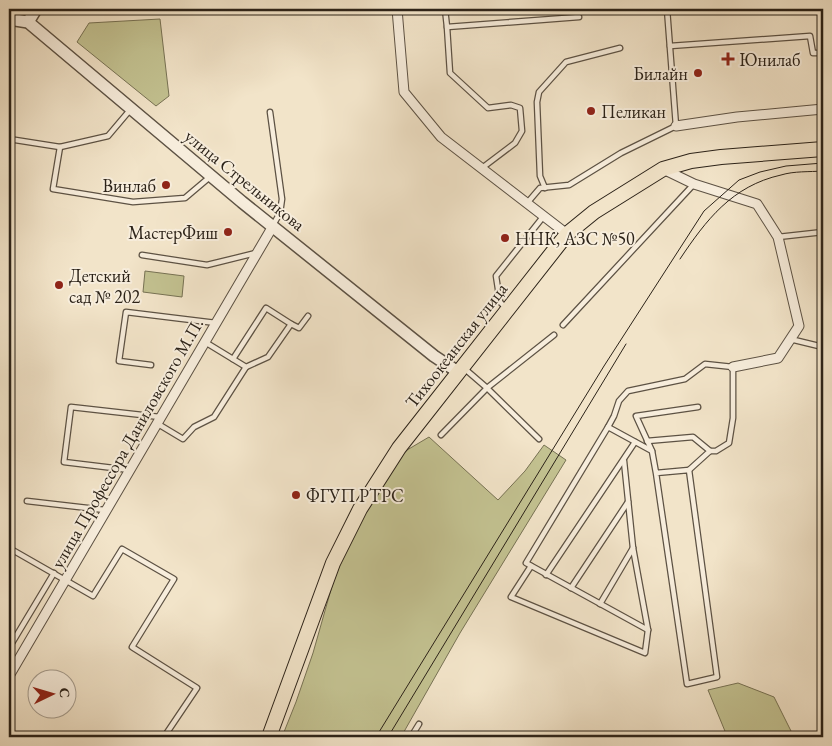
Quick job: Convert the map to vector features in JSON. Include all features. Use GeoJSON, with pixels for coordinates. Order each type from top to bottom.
{"type":"FeatureCollection","features":[{"type":"Feature","properties":{"kind":"main road","name":"Тихоокеанская улица"},"geometry":{"type":"LineString","coordinates":[[269,737],[334,563],[360,509],[399,448],[567,234],[594,212],[662,169],[722,157],[823,149]]}},
{"type":"Feature","properties":{"kind":"street"},"geometry":{"type":"LineString","coordinates":[[9,19],[28,22],[36,9]]}},
{"type":"Feature","properties":{"kind":"street"},"geometry":{"type":"LineString","coordinates":[[397,9],[404,92],[441,137],[528,202],[567,234]]}},
{"type":"Feature","properties":{"kind":"street","name":"улица Стрельникова"},"geometry":{"type":"LineString","coordinates":[[28,22],[211,176],[434,356],[460,369]]}},
{"type":"Feature","properties":{"kind":"street"},"geometry":{"type":"LineString","coordinates":[[676,126],[737,117],[823,110]]}},
{"type":"Feature","properties":{"kind":"street"},"geometry":{"type":"LineString","coordinates":[[662,169],[694,184],[757,204],[778,237],[799,326],[778,358],[733,367]]}},
{"type":"Feature","properties":{"kind":"street","name":"улица Профессора Даниловского М.П."},"geometry":{"type":"LineString","coordinates":[[9,676],[273,226]]}},
{"type":"Feature","properties":{"kind":"lane"},"geometry":{"type":"LineString","coordinates":[[445,9],[450,73],[488,108],[511,106],[520,108],[522,131],[515,143],[482,168]]}},
{"type":"Feature","properties":{"kind":"lane"},"geometry":{"type":"LineString","coordinates":[[528,202],[540,188],[569,185],[620,153],[676,126],[667,9]]}},
{"type":"Feature","properties":{"kind":"lane"},"geometry":{"type":"LineString","coordinates":[[447,27],[580,17]]}},
{"type":"Feature","properties":{"kind":"lane"},"geometry":{"type":"LineString","coordinates":[[670,46],[810,36],[813,53],[823,52]]}},
{"type":"Feature","properties":{"kind":"lane"},"geometry":{"type":"LineString","coordinates":[[545,188],[540,176],[537,102],[539,92],[566,62],[620,48]]}},
{"type":"Feature","properties":{"kind":"lane"},"geometry":{"type":"LineString","coordinates":[[9,139],[60,147],[108,136],[131,108]]}},
{"type":"Feature","properties":{"kind":"lane"},"geometry":{"type":"LineString","coordinates":[[270,112],[282,199],[280,213],[273,226]]}},
{"type":"Feature","properties":{"kind":"lane"},"geometry":{"type":"LineString","coordinates":[[60,147],[53,189],[133,202],[185,198],[211,176]]}},
{"type":"Feature","properties":{"kind":"lane"},"geometry":{"type":"LineString","coordinates":[[563,325],[694,184]]}},
{"type":"Feature","properties":{"kind":"lane"},"geometry":{"type":"LineString","coordinates":[[507,309],[500,302],[496,276],[544,216]]}},
{"type":"Feature","properties":{"kind":"lane"},"geometry":{"type":"LineString","coordinates":[[778,237],[823,232]]}},
{"type":"Feature","properties":{"kind":"lane"},"geometry":{"type":"LineString","coordinates":[[142,255],[207,265],[257,253]]}},
{"type":"Feature","properties":{"kind":"lane"},"geometry":{"type":"LineString","coordinates":[[233,359],[266,308],[299,328],[308,316]]}},
{"type":"Feature","properties":{"kind":"lane"},"geometry":{"type":"LineString","coordinates":[[151,365],[120,361],[126,312],[216,323]]}},
{"type":"Feature","properties":{"kind":"lane"},"geometry":{"type":"LineString","coordinates":[[130,470],[64,462],[71,407],[159,420],[183,439],[194,427],[214,418],[246,367],[268,357],[291,324]]}},
{"type":"Feature","properties":{"kind":"lane"},"geometry":{"type":"LineString","coordinates":[[441,435],[487,388],[554,335]]}},
{"type":"Feature","properties":{"kind":"lane"},"geometry":{"type":"LineString","coordinates":[[790,339],[823,347]]}},
{"type":"Feature","properties":{"kind":"lane"},"geometry":{"type":"LineString","coordinates":[[205,342],[246,367]]}},
{"type":"Feature","properties":{"kind":"lane"},"geometry":{"type":"LineString","coordinates":[[647,441],[693,437],[710,451],[716,451],[729,443],[733,418],[733,367],[705,364],[685,379],[628,391],[618,401],[614,416],[608,427],[526,563],[648,630]]}},
{"type":"Feature","properties":{"kind":"lane"},"geometry":{"type":"LineString","coordinates":[[460,369],[487,388],[539,440]]}},
{"type":"Feature","properties":{"kind":"lane"},"geometry":{"type":"LineString","coordinates":[[689,470],[717,677],[687,684],[656,473],[652,452],[636,416],[698,407]]}},
{"type":"Feature","properties":{"kind":"lane"},"geometry":{"type":"LineString","coordinates":[[608,427],[652,452]]}},
{"type":"Feature","properties":{"kind":"lane"},"geometry":{"type":"LineString","coordinates":[[546,575],[635,442]]}},
{"type":"Feature","properties":{"kind":"lane"},"geometry":{"type":"LineString","coordinates":[[656,473],[689,470],[710,451]]}},
{"type":"Feature","properties":{"kind":"lane"},"geometry":{"type":"LineString","coordinates":[[530,566],[511,597],[644,653],[648,630],[633,548],[624,460]]}},
{"type":"Feature","properties":{"kind":"lane"},"geometry":{"type":"LineString","coordinates":[[26,501],[107,510]]}},
{"type":"Feature","properties":{"kind":"lane"},"geometry":{"type":"LineString","coordinates":[[571,588],[628,502]]}},
{"type":"Feature","properties":{"kind":"lane"},"geometry":{"type":"LineString","coordinates":[[9,548],[94,596],[122,548],[174,579],[132,647],[197,688],[164,737]]}},
{"type":"Feature","properties":{"kind":"lane"},"geometry":{"type":"LineString","coordinates":[[600,604],[633,548]]}},
{"type":"Feature","properties":{"kind":"lane"},"geometry":{"type":"LineString","coordinates":[[9,648],[54,574]]}},
{"type":"Feature","properties":{"kind":"lane"},"geometry":{"type":"LineString","coordinates":[[411,737],[419,724]]}},
{"type":"Feature","properties":{"kind":"shaded area"},"geometry":{"type":"Polygon","coordinates":[[[160,19],[169,96],[156,106],[77,42],[89,23],[160,19]]]}},
{"type":"Feature","properties":{"kind":"shaded area"},"geometry":{"type":"Polygon","coordinates":[[[145,271],[184,276],[182,297],[143,292],[145,271]]]}},
{"type":"Feature","properties":{"kind":"shaded area"},"geometry":{"type":"Polygon","coordinates":[[[429,437],[498,500],[525,471],[544,445],[566,460],[460,633],[401,737],[282,737],[313,653],[334,579],[356,528],[402,453],[429,437]]]}},
{"type":"Feature","properties":{"kind":"shaded area"},"geometry":{"type":"Polygon","coordinates":[[[738,683],[774,697],[794,737],[727,736],[708,690],[738,683]]]}},
{"type":"Feature","properties":{"kind":"tram line"},"geometry":{"type":"LineString","coordinates":[[376,737],[604,366],[704,211],[739,180],[760,172],[786,166],[823,163]]}},
{"type":"Feature","properties":{"kind":"tram line"},"geometry":{"type":"LineString","coordinates":[[680,259],[710,218],[734,196],[748,187],[786,174],[823,171]]}},
{"type":"Feature","properties":{"kind":"tram line"},"geometry":{"type":"LineString","coordinates":[[388,737],[626,344]]}},
{"type":"Feature","properties":{"kind":"place","name":"Юнилаб"},"geometry":{"type":"Point","coordinates":[728,59]}},
{"type":"Feature","properties":{"kind":"place","name":"Билайн"},"geometry":{"type":"Point","coordinates":[698,73]}},
{"type":"Feature","properties":{"kind":"place","name":"Пеликан"},"geometry":{"type":"Point","coordinates":[591,111]}},
{"type":"Feature","properties":{"kind":"place","name":"Винлаб"},"geometry":{"type":"Point","coordinates":[166,185]}},
{"type":"Feature","properties":{"kind":"place","name":"МастерФиш"},"geometry":{"type":"Point","coordinates":[228,232]}},
{"type":"Feature","properties":{"kind":"place","name":"ННК, АЗС №50"},"geometry":{"type":"Point","coordinates":[505,238]}},
{"type":"Feature","properties":{"kind":"place","name":"Детский сад № 202"},"geometry":{"type":"Point","coordinates":[59,285]}},
{"type":"Feature","properties":{"kind":"place","name":"ФГУП РТРС"},"geometry":{"type":"Point","coordinates":[296,495]}}]}
